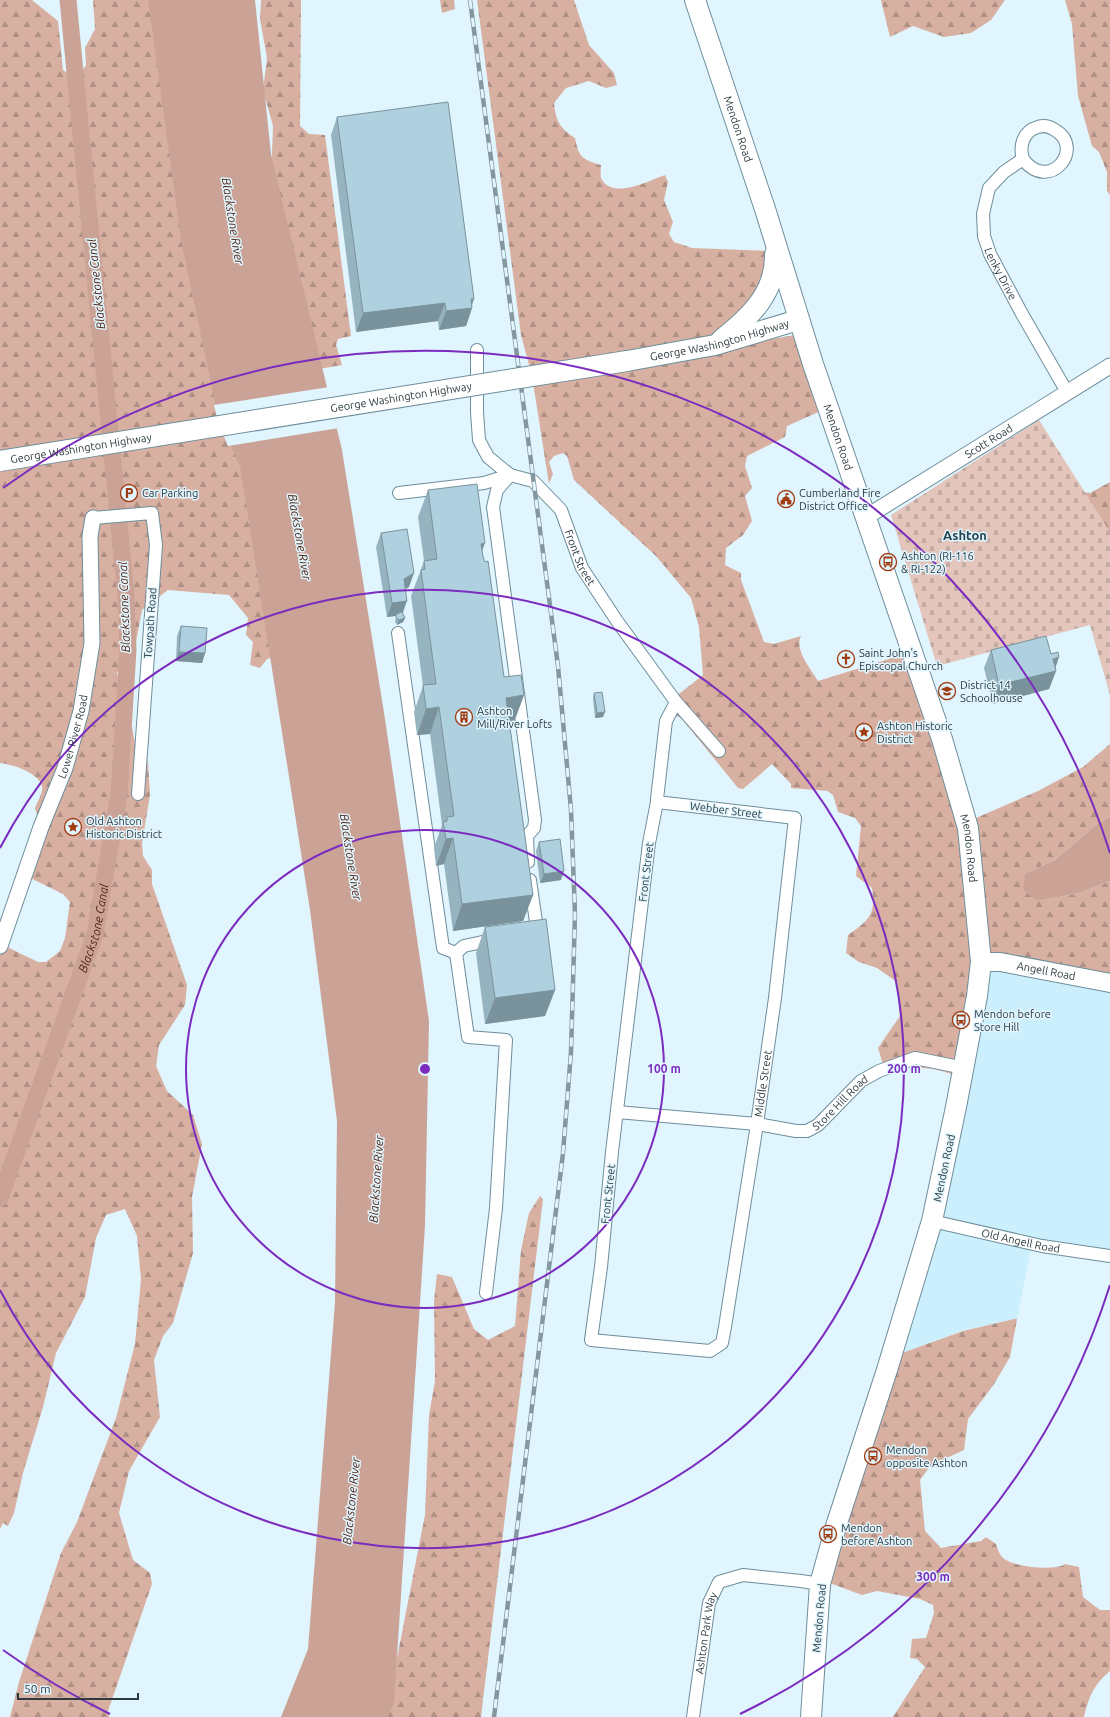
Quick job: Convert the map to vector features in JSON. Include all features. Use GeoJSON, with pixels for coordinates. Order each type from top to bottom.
{"type":"FeatureCollection","features":[{"type":"Feature","properties":{"kind":"main road","name":"Mendon Road"},"geometry":{"type":"LineString","coordinates":[[695,0],[773,236],[798,320],[942,739],[968,828],[981,962],[977,996],[964,1068],[932,1221],[887,1370],[837,1523],[820,1584],[811,1717]]}},
{"type":"Feature","properties":{"kind":"main road"},"geometry":{"type":"LineString","coordinates":[[714,345],[749,316],[768,292],[774,268],[773,236]]}},
{"type":"Feature","properties":{"kind":"main road","name":"George Washington Highway"},"geometry":{"type":"LineString","coordinates":[[0,461],[627,361],[714,345],[798,320]]}},
{"type":"Feature","properties":{"kind":"main road","name":"Angell Road"},"geometry":{"type":"LineString","coordinates":[[981,962],[1000,962],[1110,983]]}},
{"type":"Feature","properties":{"kind":"street","name":"Lenky Drive"},"geometry":{"type":"LineString","coordinates":[[1023,159],[1004,172],[989,188],[983,214],[984,236],[990,254],[1015,301],[1067,392]]}},
{"type":"Feature","properties":{"kind":"street","name":"Front Street"},"geometry":{"type":"LineString","coordinates":[[477,350],[477,412],[479,440],[488,457],[510,475],[533,481],[561,510],[582,568],[625,634],[676,702],[666,721],[657,802],[649,843],[617,1112],[601,1267],[591,1340],[710,1351],[719,1346]]}},
{"type":"Feature","properties":{"kind":"street","name":"Scott Road"},"geometry":{"type":"LineString","coordinates":[[866,517],[1110,366]]}},
{"type":"Feature","properties":{"kind":"street"},"geometry":{"type":"LineString","coordinates":[[398,493],[484,483],[510,475]]}},
{"type":"Feature","properties":{"kind":"street"},"geometry":{"type":"LineString","coordinates":[[510,475],[497,490],[493,507],[535,820],[534,828],[527,836],[526,848],[536,922],[534,930],[520,936]]}},
{"type":"Feature","properties":{"kind":"street","name":"Towpath Road"},"geometry":{"type":"LineString","coordinates":[[96,517],[152,513],[156,545],[138,794]]}},
{"type":"Feature","properties":{"kind":"street","name":"Lower River Road"},"geometry":{"type":"LineString","coordinates":[[0,946],[41,827],[65,768],[83,704],[92,643],[90,542],[96,517]]}},
{"type":"Feature","properties":{"kind":"street"},"geometry":{"type":"LineString","coordinates":[[398,633],[442,948],[456,953]]}},
{"type":"Feature","properties":{"kind":"street"},"geometry":{"type":"LineString","coordinates":[[676,702],[719,751]]}},
{"type":"Feature","properties":{"kind":"street","name":"Webber Street"},"geometry":{"type":"LineString","coordinates":[[657,802],[795,818]]}},
{"type":"Feature","properties":{"kind":"street","name":"Middle Street"},"geometry":{"type":"LineString","coordinates":[[719,1346],[722,1343],[726,1327],[757,1124],[775,998],[795,818]]}},
{"type":"Feature","properties":{"kind":"street"},"geometry":{"type":"LineString","coordinates":[[456,953],[464,946],[477,941],[506,938]]}},
{"type":"Feature","properties":{"kind":"street"},"geometry":{"type":"LineString","coordinates":[[456,953],[468,1037],[506,1040],[496,1208],[486,1293]]}},
{"type":"Feature","properties":{"kind":"street","name":"Store Hill Road"},"geometry":{"type":"LineString","coordinates":[[617,1112],[757,1124],[796,1131],[807,1131],[818,1125],[861,1081],[879,1071],[915,1058],[964,1068]]}},
{"type":"Feature","properties":{"kind":"street","name":"Old Angell Road"},"geometry":{"type":"LineString","coordinates":[[932,1221],[1042,1246],[1110,1256]]}},
{"type":"Feature","properties":{"kind":"street","name":"Ashton Park Way"},"geometry":{"type":"LineString","coordinates":[[693,1717],[709,1603],[719,1582],[743,1575],[820,1584]]}},
{"type":"Feature","properties":{"kind":"shaded area"},"geometry":{"type":"Polygon","coordinates":[[[976,957],[1110,992],[1110,1254],[1032,1244],[1017,1319],[963,1330],[898,1355],[976,957]]]}},
{"type":"Feature","properties":{"kind":"green space"},"geometry":{"type":"Polygon","coordinates":[[[0,0],[32,0],[58,21],[63,70],[77,79],[86,65],[85,48],[95,29],[93,0],[153,0],[277,656],[267,659],[260,668],[250,665],[253,642],[246,635],[248,618],[229,595],[168,590],[142,610],[135,647],[117,673],[123,691],[124,714],[131,721],[135,743],[144,752],[148,762],[150,795],[142,843],[143,856],[152,870],[152,884],[187,985],[185,1005],[159,1045],[156,1066],[167,1091],[193,1115],[202,1144],[192,1197],[193,1253],[173,1323],[163,1336],[154,1360],[160,1417],[129,1471],[119,1513],[133,1560],[150,1573],[152,1584],[108,1711],[109,1717],[10,1717],[19,1682],[61,1553],[77,1522],[116,1418],[135,1344],[141,1279],[137,1236],[125,1209],[106,1215],[96,1238],[85,1297],[56,1353],[43,1407],[23,1473],[14,1513],[8,1526],[3,1523],[0,1529],[0,947],[1,944],[38,962],[46,962],[60,951],[65,938],[70,902],[63,894],[24,875],[41,827],[35,808],[41,795],[42,787],[36,777],[25,770],[0,763],[0,0]]]}},
{"type":"Feature","properties":{"kind":"green space"},"geometry":{"type":"Polygon","coordinates":[[[261,0],[301,0],[300,126],[309,134],[325,135],[351,336],[338,339],[336,345],[342,365],[319,369],[271,181],[273,126],[263,90],[267,58],[260,19],[261,0]]]}},
{"type":"Feature","properties":{"kind":"green space"},"geometry":{"type":"Polygon","coordinates":[[[440,0],[454,0],[455,9],[442,13],[440,0]]]}},
{"type":"Feature","properties":{"kind":"green space"},"geometry":{"type":"Polygon","coordinates":[[[477,0],[574,0],[589,45],[614,73],[617,85],[606,88],[589,81],[566,88],[554,103],[556,115],[562,128],[575,138],[582,156],[589,161],[601,165],[601,178],[606,185],[614,188],[632,187],[665,175],[668,182],[664,200],[673,222],[669,234],[674,242],[692,248],[769,251],[769,265],[750,316],[752,342],[802,334],[823,410],[787,426],[785,437],[747,456],[745,466],[752,488],[745,496],[752,521],[743,535],[726,548],[725,565],[741,573],[741,580],[764,642],[774,644],[801,636],[799,641],[801,653],[818,681],[908,653],[962,824],[1038,791],[1083,767],[1110,744],[1110,817],[1097,824],[1055,860],[1026,873],[1037,901],[1080,893],[1110,881],[1110,992],[984,958],[959,1077],[950,1073],[923,1068],[905,1068],[885,1071],[878,1048],[900,1016],[897,982],[877,968],[859,962],[846,953],[848,935],[866,921],[872,911],[873,905],[872,888],[856,876],[861,826],[855,818],[838,812],[833,795],[828,791],[791,788],[791,784],[772,764],[743,789],[738,788],[682,719],[676,715],[670,701],[703,675],[699,627],[691,598],[656,556],[574,480],[567,456],[563,453],[554,456],[549,462],[553,474],[549,484],[532,376],[521,335],[477,0]]]}},
{"type":"Feature","properties":{"kind":"green space"},"geometry":{"type":"Polygon","coordinates":[[[881,0],[1005,0],[991,20],[971,33],[944,37],[913,26],[890,37],[881,0]]]}},
{"type":"Feature","properties":{"kind":"green space"},"geometry":{"type":"Polygon","coordinates":[[[1065,0],[1110,0],[1110,195],[1107,191],[1107,172],[1099,152],[1092,146],[1078,96],[1072,24],[1065,0]]]}},
{"type":"Feature","properties":{"kind":"green space"},"geometry":{"type":"Polygon","coordinates":[[[1039,420],[1110,532],[1110,695],[1090,625],[937,666],[891,515],[1039,420]]]}},
{"type":"Feature","properties":{"kind":"green space"},"geometry":{"type":"Polygon","coordinates":[[[1110,482],[1110,534],[1081,492],[1090,493],[1110,482]]]}},
{"type":"Feature","properties":{"kind":"green space"},"geometry":{"type":"Polygon","coordinates":[[[540,1196],[543,1199],[481,1717],[383,1717],[389,1699],[425,1515],[429,1415],[435,1381],[434,1301],[437,1274],[452,1277],[474,1329],[488,1340],[515,1326],[521,1250],[529,1213],[540,1196]]]}},
{"type":"Feature","properties":{"kind":"green space"},"geometry":{"type":"Polygon","coordinates":[[[1017,1319],[1010,1357],[994,1384],[968,1419],[964,1450],[931,1465],[920,1480],[925,1531],[941,1548],[981,1541],[986,1537],[996,1544],[1002,1557],[1019,1565],[1045,1568],[1065,1564],[1079,1567],[1083,1597],[1100,1610],[1110,1610],[1110,1671],[1104,1676],[1092,1692],[1084,1717],[893,1717],[925,1667],[917,1659],[910,1658],[912,1639],[926,1638],[934,1613],[933,1605],[920,1599],[877,1591],[862,1595],[827,1582],[891,1357],[963,1331],[1017,1319]]]}},
{"type":"Feature","properties":{"kind":"water","name":"Blackstone River"},"geometry":{"type":"Polygon","coordinates":[[[148,0],[255,0],[271,154],[342,450],[385,719],[429,1021],[425,1226],[394,1703],[388,1717],[281,1717],[308,1649],[335,1302],[337,1121],[310,910],[240,466],[219,422],[181,240],[148,0]]]}},
{"type":"Feature","properties":{"kind":"water"},"geometry":{"type":"Polygon","coordinates":[[[1110,817],[1110,881],[1080,893],[1037,901],[1023,890],[1026,873],[1055,860],[1097,824],[1110,817]]]}},
{"type":"Feature","properties":{"kind":"pier"},"geometry":{"type":"Polygon","coordinates":[[[329,387],[339,428],[228,446],[218,422],[214,405],[329,387]]]}},
{"type":"Feature","properties":{"kind":"building"},"geometry":{"type":"Polygon","coordinates":[[[448,102],[474,299],[471,299],[472,308],[446,311],[445,303],[363,313],[337,117],[448,102]]]}},
{"type":"Feature","properties":{"kind":"building","name":"Ashton Mill/River Lofts"},"geometry":{"type":"Polygon","coordinates":[[[477,484],[485,543],[481,544],[485,562],[488,561],[504,677],[521,675],[524,695],[506,698],[533,895],[462,904],[453,838],[446,839],[443,822],[447,821],[447,817],[454,816],[439,707],[426,709],[423,685],[436,684],[421,570],[425,569],[424,561],[437,559],[428,490],[477,484]]]}},
{"type":"Feature","properties":{"kind":"building"},"geometry":{"type":"Polygon","coordinates":[[[407,529],[414,573],[404,579],[407,601],[392,603],[381,533],[407,529]]]}},
{"type":"Feature","properties":{"kind":"building"},"geometry":{"type":"Polygon","coordinates":[[[402,612],[405,618],[399,620],[396,617],[396,614],[402,612]]]}},
{"type":"Feature","properties":{"kind":"building"},"geometry":{"type":"Polygon","coordinates":[[[181,626],[207,628],[205,653],[179,652],[181,626]]]}},
{"type":"Feature","properties":{"kind":"building"},"geometry":{"type":"Polygon","coordinates":[[[1046,636],[1051,654],[1058,652],[1059,657],[1053,659],[1056,671],[999,685],[991,650],[1046,636]]]}},
{"type":"Feature","properties":{"kind":"building"},"geometry":{"type":"Polygon","coordinates":[[[602,692],[605,712],[597,713],[594,693],[602,692]]]}},
{"type":"Feature","properties":{"kind":"building"},"geometry":{"type":"Polygon","coordinates":[[[560,839],[564,871],[544,874],[539,842],[560,839]]]}},
{"type":"Feature","properties":{"kind":"building"},"geometry":{"type":"Polygon","coordinates":[[[546,919],[555,990],[495,998],[485,927],[546,919]]]}},
{"type":"Feature","properties":{"kind":"waterway","name":"Blackstone Canal"},"geometry":{"type":"LineString","coordinates":[[0,1198],[95,934],[119,795],[128,650],[126,596],[68,0]]}},
{"type":"Feature","properties":{"kind":"railway"},"geometry":{"type":"LineString","coordinates":[[470,0],[558,666],[571,810],[575,914],[571,1052],[563,1153],[494,1717]]}},
{"type":"Feature","properties":{"kind":"place","name":"Car Parking"},"geometry":{"type":"Point","coordinates":[129,493]}},
{"type":"Feature","properties":{"kind":"place","name":"Cumberland Fire District Office"},"geometry":{"type":"Point","coordinates":[786,499]}},
{"type":"Feature","properties":{"kind":"place","name":"Ashton (RI-116 & RI-122)"},"geometry":{"type":"Point","coordinates":[888,562]}},
{"type":"Feature","properties":{"kind":"place","name":"Saint John's Episcopal Church"},"geometry":{"type":"Point","coordinates":[846,659]}},
{"type":"Feature","properties":{"kind":"place","name":"District 14 Schoolhouse"},"geometry":{"type":"Point","coordinates":[947,691]}},
{"type":"Feature","properties":{"kind":"place","name":"Ashton Mill/River Lofts"},"geometry":{"type":"Point","coordinates":[464,717]}},
{"type":"Feature","properties":{"kind":"place","name":"Ashton Historic District"},"geometry":{"type":"Point","coordinates":[864,732]}},
{"type":"Feature","properties":{"kind":"place","name":"Old Ashton Historic District"},"geometry":{"type":"Point","coordinates":[73,827]}},
{"type":"Feature","properties":{"kind":"place","name":"Mendon before Store Hill"},"geometry":{"type":"Point","coordinates":[961,1020]}},
{"type":"Feature","properties":{"kind":"place","name":"Mendon opposite Ashton"},"geometry":{"type":"Point","coordinates":[873,1456]}},
{"type":"Feature","properties":{"kind":"place","name":"Mendon before Ashton"},"geometry":{"type":"Point","coordinates":[828,1534]}},
{"type":"Feature","properties":{"kind":"district","name":"Ashton"},"geometry":{"type":"Point","coordinates":[965,535]}}]}
